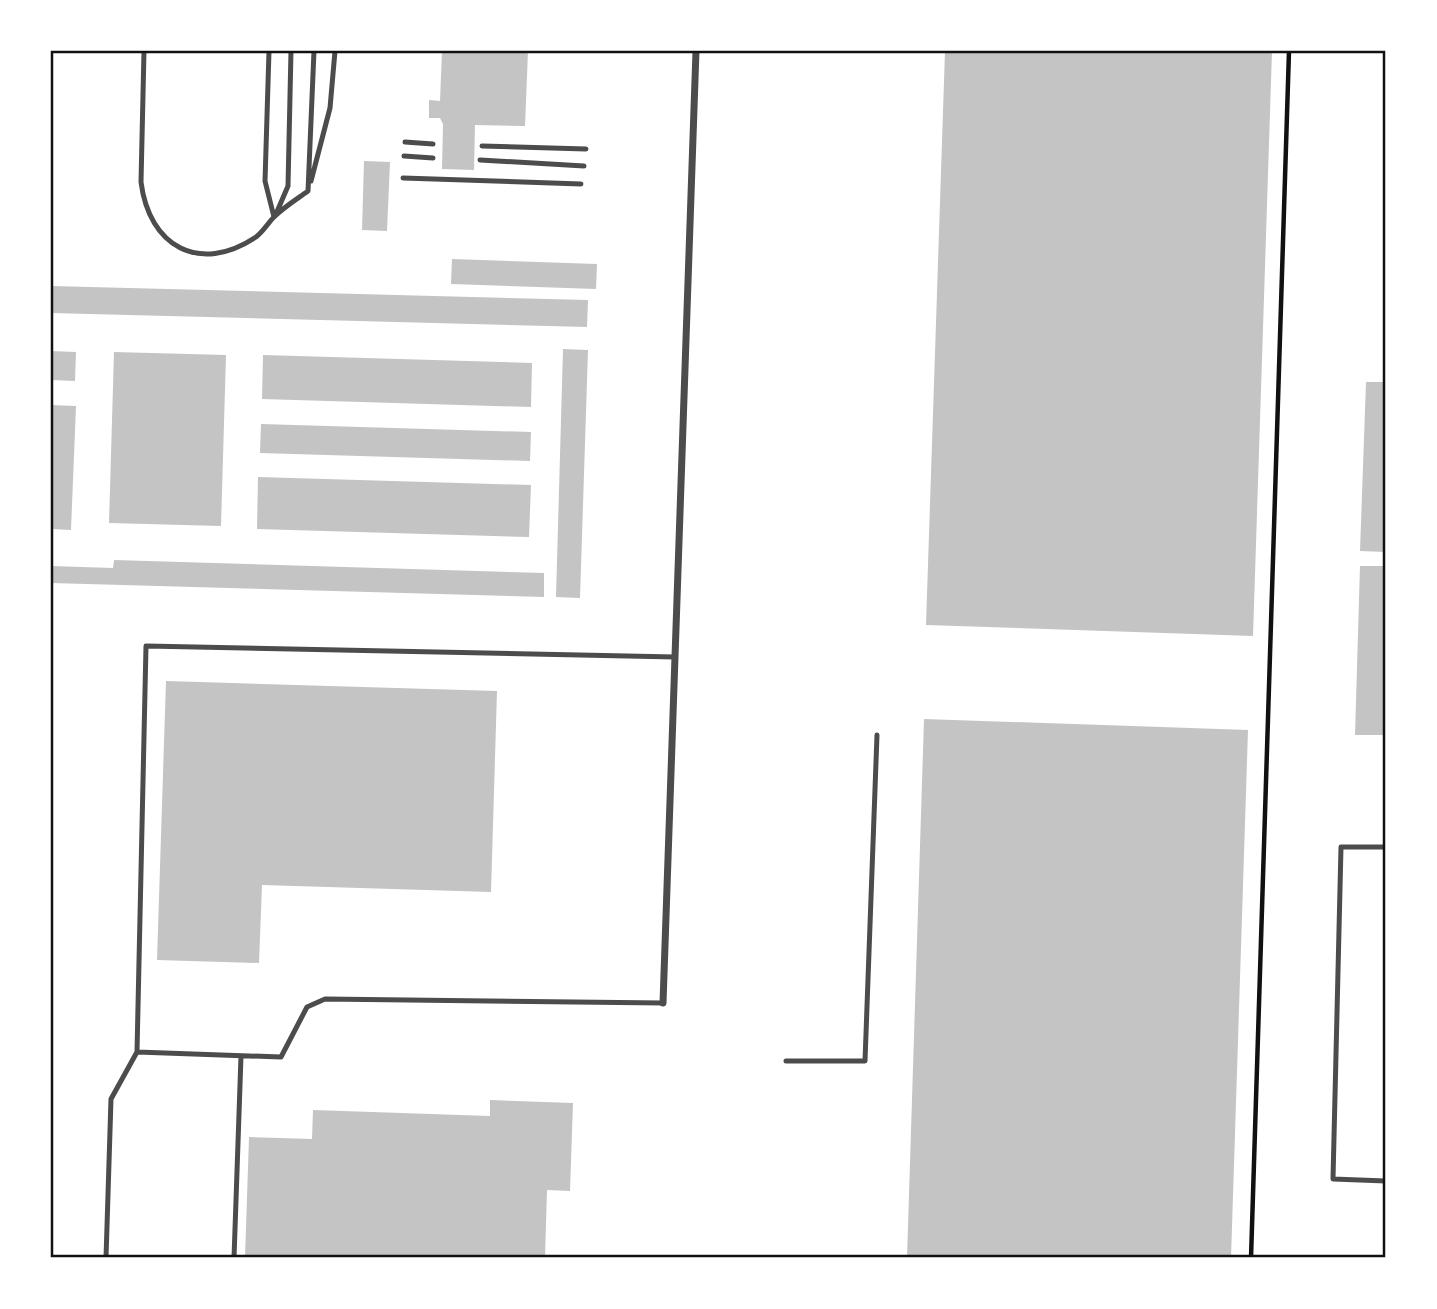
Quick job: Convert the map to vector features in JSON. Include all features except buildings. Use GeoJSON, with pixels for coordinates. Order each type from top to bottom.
{"type":"FeatureCollection","features":[{"type":"Feature","properties":{"kind":"street"},"geometry":{"type":"LineString","coordinates":[[663,1003],[696,51]]}},
{"type":"Feature","properties":{"kind":"lane"},"geometry":{"type":"LineString","coordinates":[[144,51],[141,182],[143,202],[159,232],[178,248],[199,255],[222,252],[257,237],[274,217],[308,191],[330,108],[335,51]]}},
{"type":"Feature","properties":{"kind":"lane"},"geometry":{"type":"LineString","coordinates":[[269,51],[265,181],[274,217]]}},
{"type":"Feature","properties":{"kind":"lane"},"geometry":{"type":"LineString","coordinates":[[274,217],[288,186],[291,51]]}},
{"type":"Feature","properties":{"kind":"lane"},"geometry":{"type":"LineString","coordinates":[[308,191],[314,51]]}},
{"type":"Feature","properties":{"kind":"lane"},"geometry":{"type":"LineString","coordinates":[[405,142],[433,144]]}},
{"type":"Feature","properties":{"kind":"lane"},"geometry":{"type":"LineString","coordinates":[[482,146],[586,149]]}},
{"type":"Feature","properties":{"kind":"lane"},"geometry":{"type":"LineString","coordinates":[[404,156],[433,158]]}},
{"type":"Feature","properties":{"kind":"lane"},"geometry":{"type":"LineString","coordinates":[[480,160],[583,166]]}},
{"type":"Feature","properties":{"kind":"lane"},"geometry":{"type":"LineString","coordinates":[[403,178],[581,184]]}},
{"type":"Feature","properties":{"kind":"lane"},"geometry":{"type":"LineString","coordinates":[[106,1258],[111,1100],[137,1052],[146,646],[675,657]]}},
{"type":"Feature","properties":{"kind":"lane"},"geometry":{"type":"LineString","coordinates":[[786,1061],[865,1061],[877,735]]}},
{"type":"Feature","properties":{"kind":"lane"},"geometry":{"type":"LineString","coordinates":[[1386,847],[1341,847],[1334,1179],[1386,1181]]}},
{"type":"Feature","properties":{"kind":"lane"},"geometry":{"type":"LineString","coordinates":[[137,1052],[281,1057],[307,1007],[325,999],[663,1003]]}},
{"type":"Feature","properties":{"kind":"lane"},"geometry":{"type":"LineString","coordinates":[[234,1258],[241,1056]]}},
{"type":"Feature","properties":{"kind":"path"},"geometry":{"type":"LineString","coordinates":[[1251,1258],[1289,51]]}}]}
